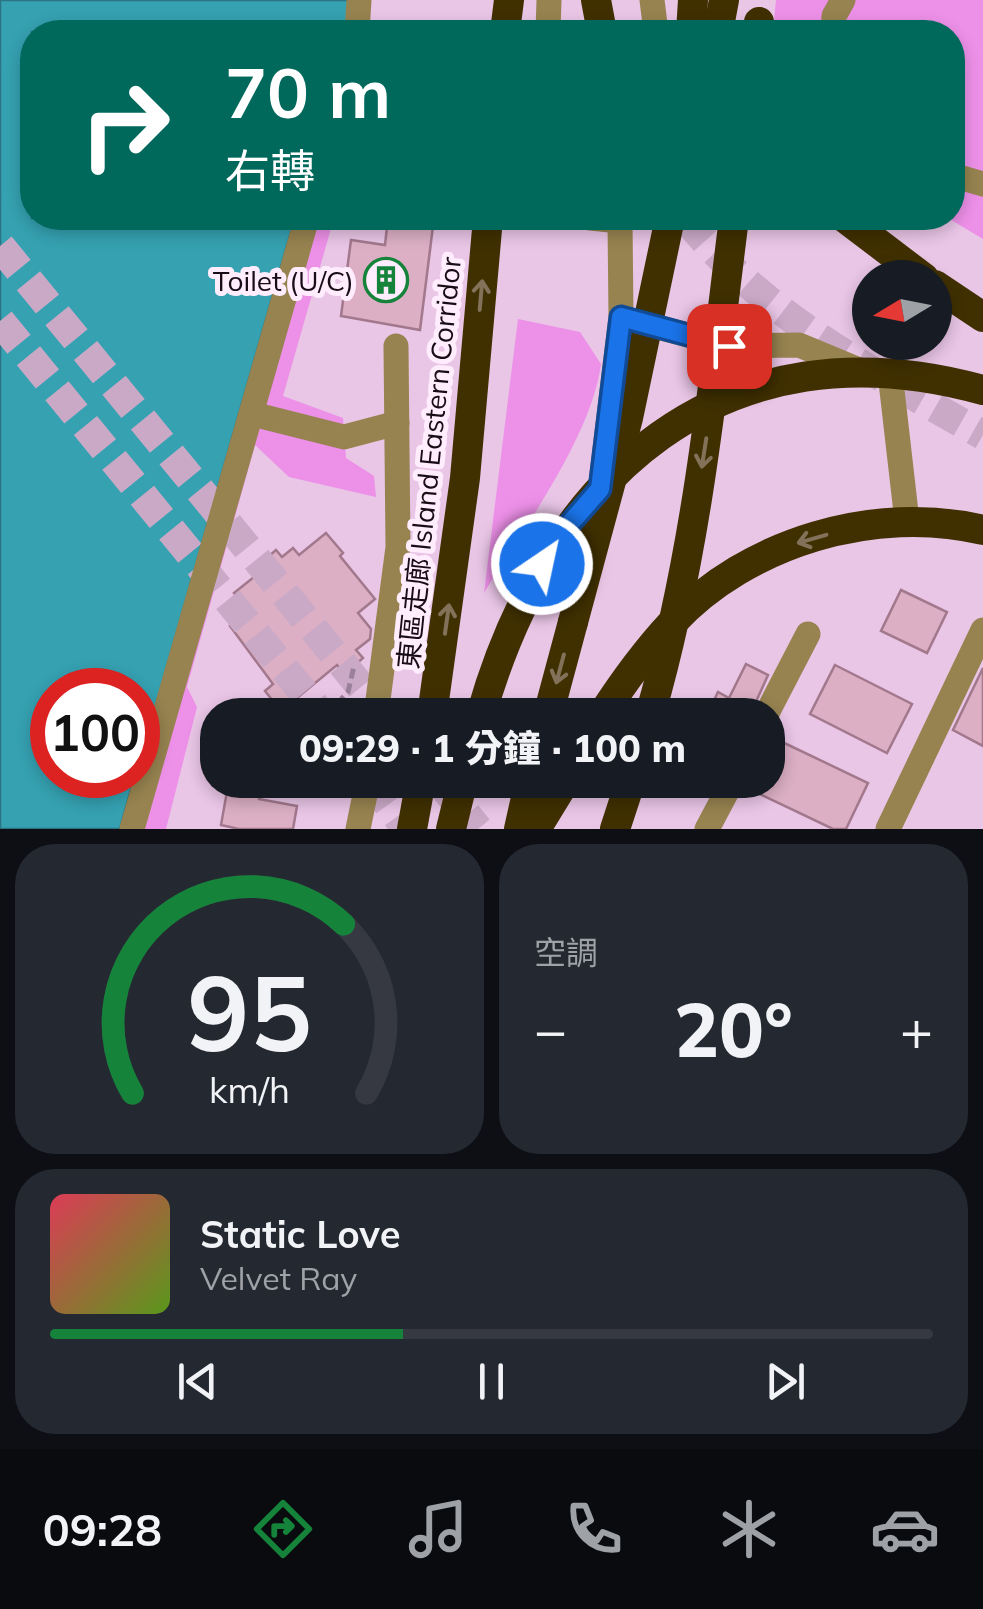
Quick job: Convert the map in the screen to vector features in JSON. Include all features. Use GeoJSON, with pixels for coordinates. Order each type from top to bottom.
{"type":"FeatureCollection","features":[{"type":"Feature","properties":{"kind":"highway","name":"東區走廊 Island Eastern Corridor"},"geometry":{"type":"LineString","coordinates":[[434,698],[466,478],[487,230]]}},
{"type":"Feature","properties":{"kind":"highway"},"geometry":{"type":"LineString","coordinates":[[553,698],[628,418],[667,230]]}},
{"type":"Feature","properties":{"kind":"highway"},"geometry":{"type":"LineString","coordinates":[[654,698],[696,503],[732,230]]}},
{"type":"Feature","properties":{"kind":"highway"},"geometry":{"type":"LineString","coordinates":[[861,230],[900,260]]}},
{"type":"Feature","properties":{"kind":"highway"},"geometry":{"type":"LineString","coordinates":[[952,297],[983,318]]}},
{"type":"Feature","properties":{"kind":"highway"},"geometry":{"type":"LineString","coordinates":[[487,698],[525,597],[566,528],[600,489],[657,437],[728,398],[797,378],[877,372],[983,390]]}},
{"type":"Feature","properties":{"kind":"highway"},"geometry":{"type":"LineString","coordinates":[[615,698],[673,622],[741,569],[780,548],[837,532],[908,521],[952,523],[983,530]]}},
{"type":"Feature","properties":{"kind":"highway"},"geometry":{"type":"LineString","coordinates":[[412,829],[418,798]]}},
{"type":"Feature","properties":{"kind":"highway"},"geometry":{"type":"LineString","coordinates":[[451,829],[459,798]]}},
{"type":"Feature","properties":{"kind":"highway"},"geometry":{"type":"LineString","coordinates":[[519,829],[526,798]]}},
{"type":"Feature","properties":{"kind":"highway"},"geometry":{"type":"LineString","coordinates":[[536,829],[555,798]]}},
{"type":"Feature","properties":{"kind":"highway"},"geometry":{"type":"LineString","coordinates":[[616,829],[625,798]]}},
{"type":"Feature","properties":{"kind":"street"},"geometry":{"type":"LineString","coordinates":[[132,829],[304,230]]}},
{"type":"Feature","properties":{"kind":"street"},"geometry":{"type":"LineString","coordinates":[[600,489],[621,317],[622,230]]}},
{"type":"Feature","properties":{"kind":"street"},"geometry":{"type":"LineString","coordinates":[[621,317],[729,346],[799,345],[877,372],[908,521]]}},
{"type":"Feature","properties":{"kind":"street"},"geometry":{"type":"LineString","coordinates":[[378,698],[398,548],[396,346]]}},
{"type":"Feature","properties":{"kind":"street"},"geometry":{"type":"LineString","coordinates":[[253,414],[344,436],[397,422]]}},
{"type":"Feature","properties":{"kind":"street"},"geometry":{"type":"LineString","coordinates":[[888,829],[983,630]]}},
{"type":"Feature","properties":{"kind":"street"},"geometry":{"type":"LineString","coordinates":[[775,698],[808,634]]}},
{"type":"Feature","properties":{"kind":"street"},"geometry":{"type":"LineString","coordinates":[[358,829],[364,798]]}},
{"type":"Feature","properties":{"kind":"street"},"geometry":{"type":"LineString","coordinates":[[708,829],[724,798]]}},
{"type":"Feature","properties":{"kind":"path"},"geometry":{"type":"LineString","coordinates":[[343,698],[354,666]]}},
{"type":"Feature","properties":{"kind":"shaded area"},"geometry":{"type":"Polygon","coordinates":[[[776,0],[983,0],[983,239],[965,228],[965,20],[774,20],[776,0]]]}},
{"type":"Feature","properties":{"kind":"shaded area"},"geometry":{"type":"Polygon","coordinates":[[[292,230],[331,230],[283,396],[343,418],[346,458],[374,476],[376,497],[289,477],[255,445],[187,687],[197,707],[166,829],[120,829],[129,798],[160,798],[160,689],[292,230]]]}},
{"type":"Feature","properties":{"kind":"shaded area"},"geometry":{"type":"Polygon","coordinates":[[[518,319],[580,332],[601,364],[595,392],[570,452],[484,593],[518,319]]]}},
{"type":"Feature","properties":{"kind":"water"},"geometry":{"type":"Polygon","coordinates":[[[0,0],[350,0],[349,20],[20,20],[20,230],[292,230],[160,691],[160,668],[30,668],[30,798],[129,798],[120,829],[0,829],[0,0]]]}},
{"type":"Feature","properties":{"kind":"building","name":"Toilet (U/C)"},"geometry":{"type":"Polygon","coordinates":[[[387,230],[432,230],[420,330],[341,316],[351,240],[385,245],[387,230]]]}},
{"type":"Feature","properties":{"kind":"building"},"geometry":{"type":"Polygon","coordinates":[[[326,533],[343,553],[340,556],[375,599],[358,613],[371,629],[370,639],[356,650],[363,658],[344,674],[337,665],[297,698],[271,698],[265,691],[273,684],[230,626],[248,611],[234,593],[259,573],[255,568],[276,550],[282,557],[293,548],[299,555],[326,533]]]}},
{"type":"Feature","properties":{"kind":"building"},"geometry":{"type":"Polygon","coordinates":[[[901,590],[947,612],[927,653],[881,631],[901,590]]]}},
{"type":"Feature","properties":{"kind":"building"},"geometry":{"type":"Polygon","coordinates":[[[746,664],[768,675],[758,698],[729,698],[746,664]]]}},
{"type":"Feature","properties":{"kind":"building"},"geometry":{"type":"Polygon","coordinates":[[[835,665],[912,704],[887,753],[810,714],[835,665]]]}},
{"type":"Feature","properties":{"kind":"building"},"geometry":{"type":"Polygon","coordinates":[[[983,668],[983,746],[953,730],[983,668]]]}},
{"type":"Feature","properties":{"kind":"building"},"geometry":{"type":"Polygon","coordinates":[[[785,743],[868,783],[846,829],[833,829],[768,798],[785,798],[785,743]]]}},
{"type":"Feature","properties":{"kind":"building"},"geometry":{"type":"Polygon","coordinates":[[[226,798],[259,798],[297,806],[293,829],[221,825],[226,798]]]}},
{"type":"Feature","properties":{"kind":"tunnel"},"geometry":{"type":"LineString","coordinates":[[696,230],[716,253],[785,314],[862,365],[983,435]]}},
{"type":"Feature","properties":{"kind":"tunnel"},"geometry":{"type":"LineString","coordinates":[[0,246],[370,698]]}},
{"type":"Feature","properties":{"kind":"tunnel"},"geometry":{"type":"LineString","coordinates":[[0,321],[308,698]]}},
{"type":"Feature","properties":{"kind":"tunnel"},"geometry":{"type":"LineString","coordinates":[[384,798],[406,829]]}},
{"type":"Feature","properties":{"kind":"tunnel"},"geometry":{"type":"LineString","coordinates":[[453,798],[478,829]]}},
{"type":"Feature","properties":{"kind":"place","name":"Toilet (U/C)"},"geometry":{"type":"Point","coordinates":[386,280]}},
{"type":"Feature","properties":{"kind":"route"},"geometry":{"type":"LineString","coordinates":[[542,564],[566,528],[600,489],[621,317],[729,346]]}}]}
